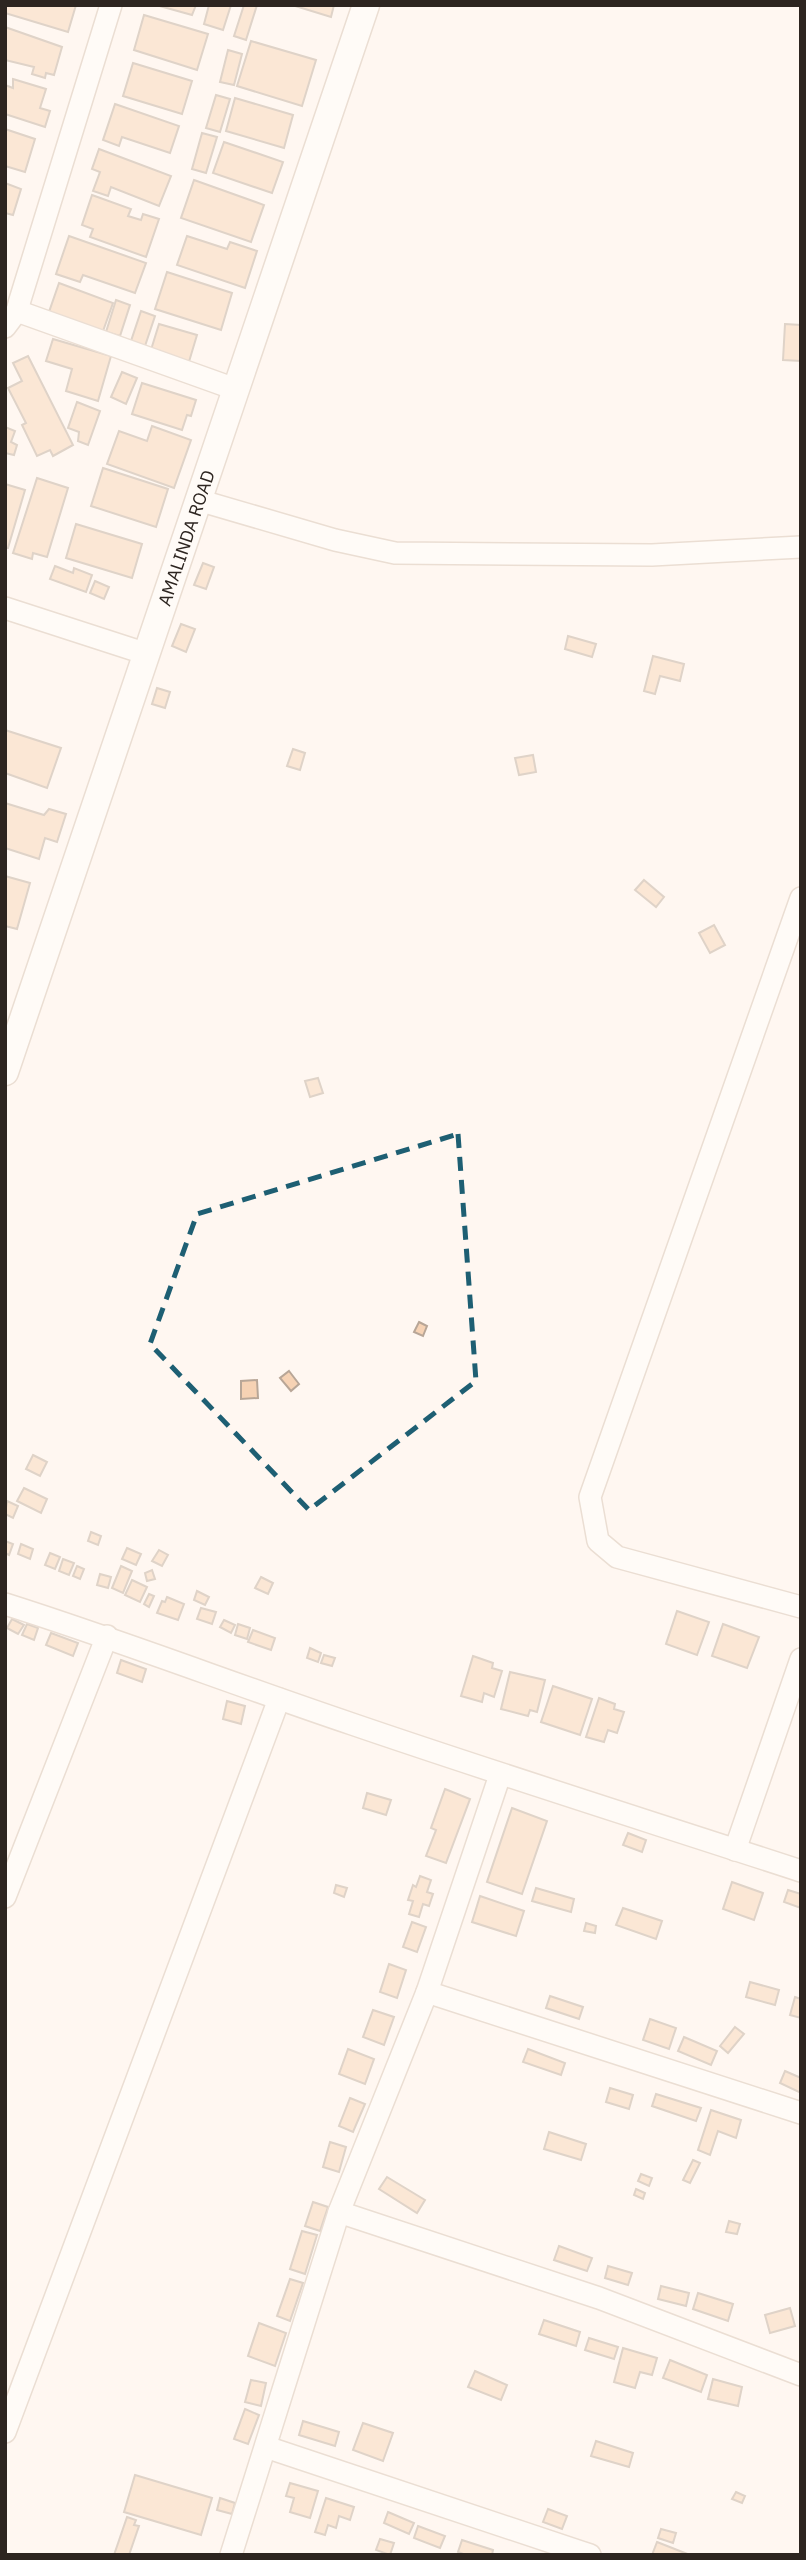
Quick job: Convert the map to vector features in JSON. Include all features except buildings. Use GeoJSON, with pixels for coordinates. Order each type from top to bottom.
{"type":"FeatureCollection","features":[{"type":"Feature","properties":{"kind":"street"},"geometry":{"type":"LineString","coordinates":[[111,5],[11,319],[235,389]]}},
{"type":"Feature","properties":{"kind":"street","name":"AMALINDA ROAD"},"geometry":{"type":"LineString","coordinates":[[5,1072],[366,5]]}},
{"type":"Feature","properties":{"kind":"street"},"geometry":{"type":"LineString","coordinates":[[198,500],[335,540],[395,553],[652,555],[801,547]]}},
{"type":"Feature","properties":{"kind":"street"},"geometry":{"type":"LineString","coordinates":[[5,608],[147,654]]}},
{"type":"Feature","properties":{"kind":"street"},"geometry":{"type":"LineString","coordinates":[[801,898],[590,1497],[598,1541],[617,1557],[801,1607]]}},
{"type":"Feature","properties":{"kind":"street"},"geometry":{"type":"LineString","coordinates":[[5,1604],[107,1636],[500,1775],[801,1871]]}},
{"type":"Feature","properties":{"kind":"street"},"geometry":{"type":"LineString","coordinates":[[5,1897],[107,1636]]}},
{"type":"Feature","properties":{"kind":"street"},"geometry":{"type":"LineString","coordinates":[[736,1850],[801,1659]]}},
{"type":"Feature","properties":{"kind":"street"},"geometry":{"type":"LineString","coordinates":[[5,2432],[279,1699]]}},
{"type":"Feature","properties":{"kind":"street"},"geometry":{"type":"LineString","coordinates":[[231,2555],[339,2212],[427,1992],[500,1775]]}},
{"type":"Feature","properties":{"kind":"street"},"geometry":{"type":"LineString","coordinates":[[427,1992],[801,2113]]}},
{"type":"Feature","properties":{"kind":"street"},"geometry":{"type":"LineString","coordinates":[[339,2212],[600,2298],[801,2375]]}},
{"type":"Feature","properties":{"kind":"street"},"geometry":{"type":"LineString","coordinates":[[267,2447],[590,2555]]}},
{"type":"Feature","properties":{"kind":"highlighted area"},"geometry":{"type":"Polygon","coordinates":[[[458,1134],[476,1381],[309,1510],[150,1344],[197,1214],[458,1134]]]}}]}
